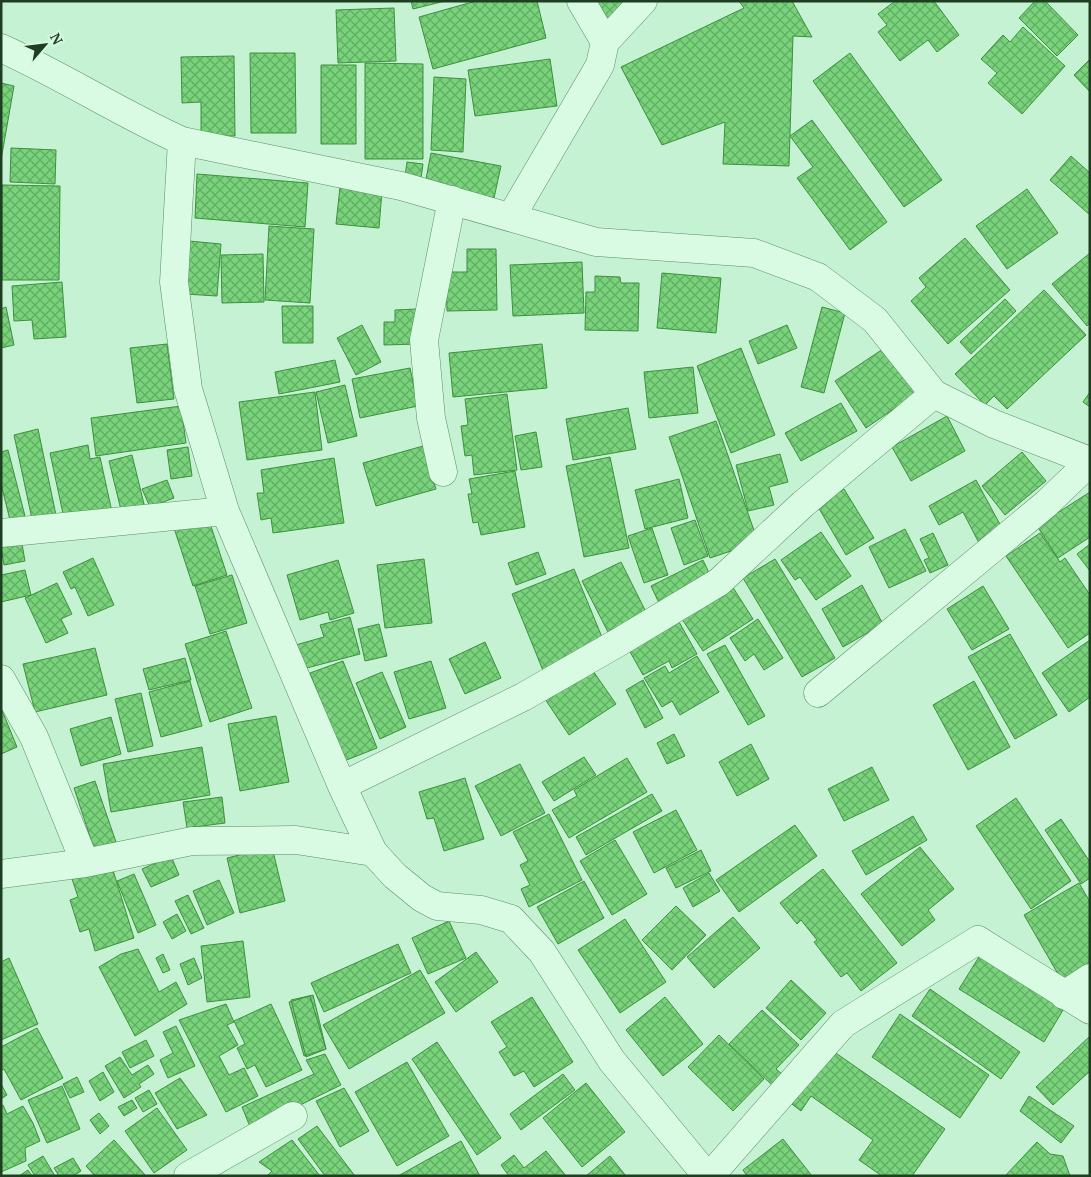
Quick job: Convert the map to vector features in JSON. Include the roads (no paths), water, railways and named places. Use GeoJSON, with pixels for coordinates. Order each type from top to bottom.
{"type":"FeatureCollection","features":[{"type":"Feature","properties":{"kind":"street"},"geometry":{"type":"LineString","coordinates":[[581,1],[605,42]]}},
{"type":"Feature","properties":{"kind":"street"},"geometry":{"type":"LineString","coordinates":[[510,216],[600,65],[605,42],[643,1]]}},
{"type":"Feature","properties":{"kind":"street"},"geometry":{"type":"LineString","coordinates":[[1,48],[24,58],[148,126],[182,141],[401,186],[596,242],[754,253],[818,277],[875,320],[934,394],[994,424],[1090,462],[1046,504],[818,693]]}},
{"type":"Feature","properties":{"kind":"street"},"geometry":{"type":"LineString","coordinates":[[182,141],[174,282],[188,389],[225,511],[342,786],[373,852],[395,876],[422,898],[437,906],[481,910],[511,920],[542,952],[612,1060],[708,1176],[843,1024],[978,940],[1090,1010]]}},
{"type":"Feature","properties":{"kind":"street"},"geometry":{"type":"LineString","coordinates":[[443,472],[431,418],[424,340],[452,200]]}},
{"type":"Feature","properties":{"kind":"street"},"geometry":{"type":"LineString","coordinates":[[342,786],[523,697],[719,582],[803,504],[934,394]]}},
{"type":"Feature","properties":{"kind":"street"},"geometry":{"type":"LineString","coordinates":[[1,534],[225,511]]}},
{"type":"Feature","properties":{"kind":"street"},"geometry":{"type":"LineString","coordinates":[[1,679],[34,738],[85,863]]}},
{"type":"Feature","properties":{"kind":"street"},"geometry":{"type":"LineString","coordinates":[[1,874],[85,863],[192,841],[296,840],[373,852]]}},
{"type":"Feature","properties":{"kind":"street"},"geometry":{"type":"LineString","coordinates":[[1064,995],[1090,978]]}},
{"type":"Feature","properties":{"kind":"street"},"geometry":{"type":"LineString","coordinates":[[188,1176],[293,1116]]}}]}
